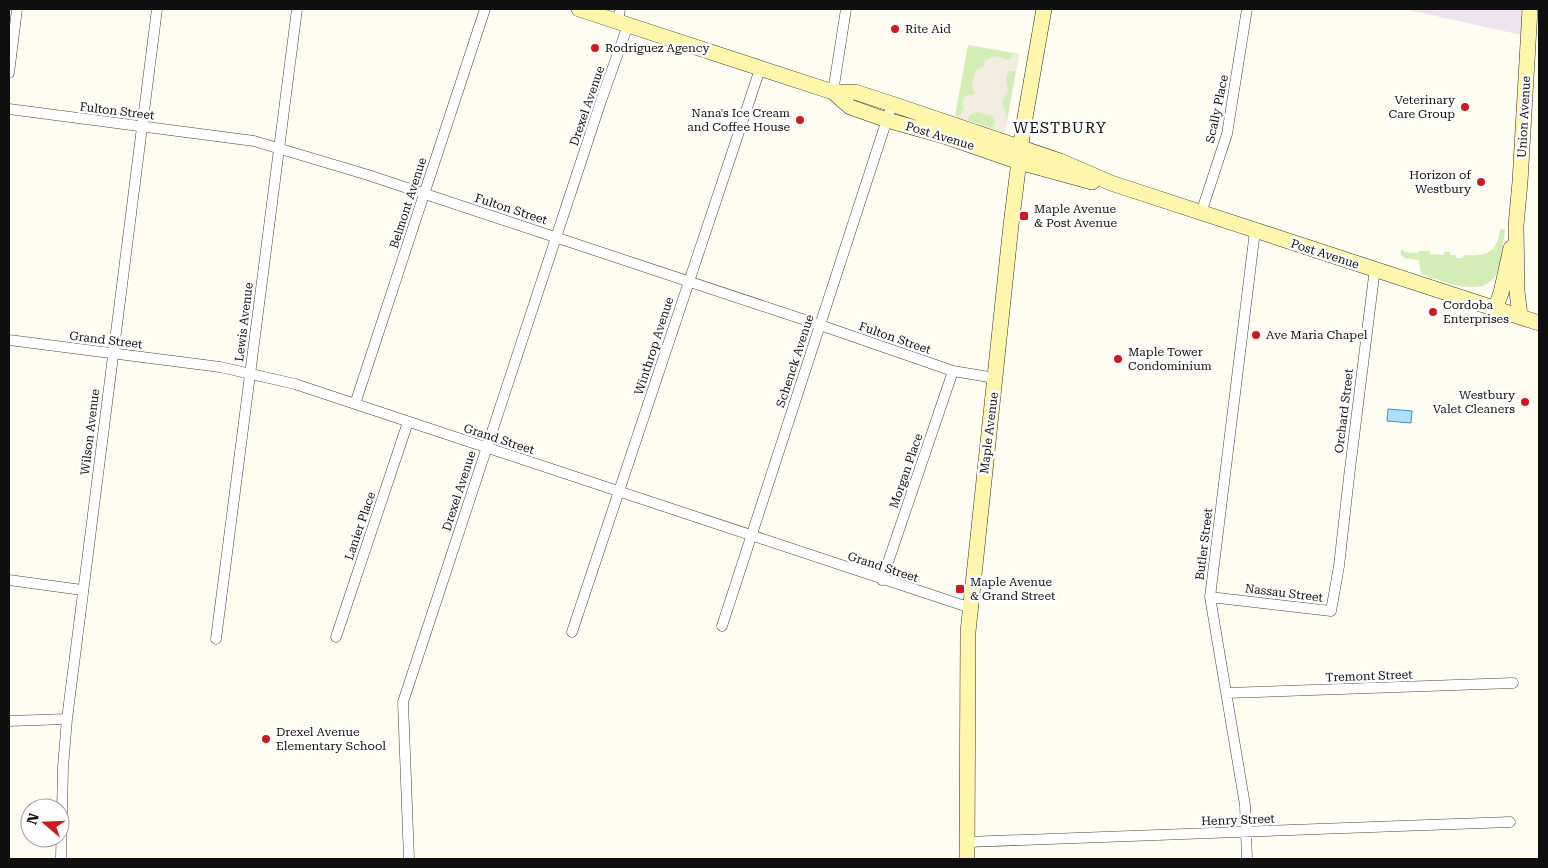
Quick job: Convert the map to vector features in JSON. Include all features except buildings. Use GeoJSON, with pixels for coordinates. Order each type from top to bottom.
{"type":"FeatureCollection","features":[{"type":"Feature","properties":{"kind":"main road","name":"Post Avenue"},"geometry":{"type":"LineString","coordinates":[[579,9],[622,18],[760,68],[833,92],[855,92],[892,104],[1086,182],[1111,183],[1539,323]]}},
{"type":"Feature","properties":{"kind":"main road","name":"Maple Avenue"},"geometry":{"type":"LineString","coordinates":[[967,859],[968,632],[1020,154],[1044,9]]}},
{"type":"Feature","properties":{"kind":"main road","name":"Union Avenue"},"geometry":{"type":"LineString","coordinates":[[1520,316],[1517,291],[1516,225],[1530,9]]}},
{"type":"Feature","properties":{"kind":"main road","name":"Post Avenue"},"geometry":{"type":"LineString","coordinates":[[833,92],[850,106],[887,120],[1020,154]]}},
{"type":"Feature","properties":{"kind":"main road","name":"Union Avenue"},"geometry":{"type":"LineString","coordinates":[[1495,309],[1501,293],[1516,225]]}},
{"type":"Feature","properties":{"kind":"street"},"geometry":{"type":"LineString","coordinates":[[9,73],[17,9]]}},
{"type":"Feature","properties":{"kind":"street","name":"Wilson Avenue"},"geometry":{"type":"LineString","coordinates":[[61,859],[63,767],[67,719],[157,9]]}},
{"type":"Feature","properties":{"kind":"street","name":"Lewis Avenue"},"geometry":{"type":"LineString","coordinates":[[216,639],[297,9]]}},
{"type":"Feature","properties":{"kind":"street","name":"Belmont Avenue"},"geometry":{"type":"LineString","coordinates":[[355,404],[485,9]]}},
{"type":"Feature","properties":{"kind":"street"},"geometry":{"type":"LineString","coordinates":[[833,92],[846,9]]}},
{"type":"Feature","properties":{"kind":"street","name":"Scally Place"},"geometry":{"type":"LineString","coordinates":[[1201,213],[1227,134],[1247,9]]}},
{"type":"Feature","properties":{"kind":"street","name":"Drexel Avenue"},"geometry":{"type":"LineString","coordinates":[[409,859],[403,702],[556,237],[622,18]]}},
{"type":"Feature","properties":{"kind":"street","name":"Winthrop Avenue"},"geometry":{"type":"LineString","coordinates":[[572,632],[760,68]]}},
{"type":"Feature","properties":{"kind":"street","name":"Schenck Avenue"},"geometry":{"type":"LineString","coordinates":[[722,626],[892,104]]}},
{"type":"Feature","properties":{"kind":"street","name":"Fulton Street"},"geometry":{"type":"LineString","coordinates":[[9,109],[254,141],[368,174],[953,371],[995,378]]}},
{"type":"Feature","properties":{"kind":"street","name":"Butler Street"},"geometry":{"type":"LineString","coordinates":[[1247,859],[1245,805],[1210,597],[1255,231]]}},
{"type":"Feature","properties":{"kind":"street","name":"Orchard Street"},"geometry":{"type":"LineString","coordinates":[[1340,558],[1375,268]]}},
{"type":"Feature","properties":{"kind":"street","name":"Grand Street"},"geometry":{"type":"LineString","coordinates":[[9,340],[220,367],[295,384],[971,608]]}},
{"type":"Feature","properties":{"kind":"street","name":"Morgan Place"},"geometry":{"type":"LineString","coordinates":[[882,580],[953,371]]}},
{"type":"Feature","properties":{"kind":"street","name":"Lanier Place"},"geometry":{"type":"LineString","coordinates":[[336,637],[408,422]]}},
{"type":"Feature","properties":{"kind":"street","name":"Nassau Street"},"geometry":{"type":"LineString","coordinates":[[1210,597],[1331,611],[1340,558]]}},
{"type":"Feature","properties":{"kind":"street"},"geometry":{"type":"LineString","coordinates":[[9,580],[82,590]]}},
{"type":"Feature","properties":{"kind":"street","name":"Tremont Street"},"geometry":{"type":"LineString","coordinates":[[1226,694],[1513,684]]}},
{"type":"Feature","properties":{"kind":"street"},"geometry":{"type":"LineString","coordinates":[[9,721],[67,719]]}},
{"type":"Feature","properties":{"kind":"street","name":"Henry Street"},"geometry":{"type":"LineString","coordinates":[[967,842],[1510,822]]}},
{"type":"Feature","properties":{"kind":"shaded area"},"geometry":{"type":"Polygon","coordinates":[[[1404,9],[1537,9],[1536,38],[1499,30],[1404,9]]]}},
{"type":"Feature","properties":{"kind":"shaded area"},"geometry":{"type":"Polygon","coordinates":[[[1013,54],[1019,54],[1016,71],[1010,71],[1006,80],[1008,91],[1002,104],[1008,118],[1005,133],[993,128],[995,120],[992,116],[976,112],[970,115],[968,120],[959,118],[964,109],[962,103],[964,97],[975,93],[972,84],[976,70],[982,68],[986,60],[992,57],[996,56],[1008,60],[1013,54]]]}},
{"type":"Feature","properties":{"kind":"green space"},"geometry":{"type":"Polygon","coordinates":[[[968,45],[1019,54],[1005,133],[955,116],[968,45]]]}},
{"type":"Feature","properties":{"kind":"green space"},"geometry":{"type":"Polygon","coordinates":[[[1500,229],[1505,230],[1498,271],[1489,282],[1481,286],[1471,287],[1450,284],[1421,274],[1419,260],[1405,258],[1401,255],[1401,250],[1418,253],[1418,251],[1430,251],[1430,254],[1444,255],[1444,252],[1450,252],[1450,255],[1456,255],[1456,258],[1463,258],[1464,255],[1484,254],[1493,248],[1499,237],[1500,229]]]}},
{"type":"Feature","properties":{"kind":"water"},"geometry":{"type":"Polygon","coordinates":[[[1388,409],[1412,411],[1411,423],[1387,421],[1388,409]]]}},
{"type":"Feature","properties":{"kind":"place","name":"Rite Aid"},"geometry":{"type":"Point","coordinates":[895,29]}},
{"type":"Feature","properties":{"kind":"place","name":"Rodriguez Agency"},"geometry":{"type":"Point","coordinates":[595,48]}},
{"type":"Feature","properties":{"kind":"place","name":"Veterinary Care Group"},"geometry":{"type":"Point","coordinates":[1465,107]}},
{"type":"Feature","properties":{"kind":"place","name":"Nana's Ice Cream and Coffee House"},"geometry":{"type":"Point","coordinates":[800,120]}},
{"type":"Feature","properties":{"kind":"place","name":"Horizon of Westbury"},"geometry":{"type":"Point","coordinates":[1481,182]}},
{"type":"Feature","properties":{"kind":"place","name":"Maple Avenue & Post Avenue"},"geometry":{"type":"Point","coordinates":[1024,216]}},
{"type":"Feature","properties":{"kind":"place","name":"Cordoba Enterprises"},"geometry":{"type":"Point","coordinates":[1433,312]}},
{"type":"Feature","properties":{"kind":"place","name":"Ave Maria Chapel"},"geometry":{"type":"Point","coordinates":[1256,335]}},
{"type":"Feature","properties":{"kind":"place","name":"Maple Tower Condominium"},"geometry":{"type":"Point","coordinates":[1118,359]}},
{"type":"Feature","properties":{"kind":"place","name":"Westbury Valet Cleaners"},"geometry":{"type":"Point","coordinates":[1525,402]}},
{"type":"Feature","properties":{"kind":"place","name":"Maple Avenue & Grand Street"},"geometry":{"type":"Point","coordinates":[960,589]}},
{"type":"Feature","properties":{"kind":"place","name":"Drexel Avenue Elementary School"},"geometry":{"type":"Point","coordinates":[266,739]}},
{"type":"Feature","properties":{"kind":"district","name":"WESTBURY"},"geometry":{"type":"Point","coordinates":[1060,128]}}]}
